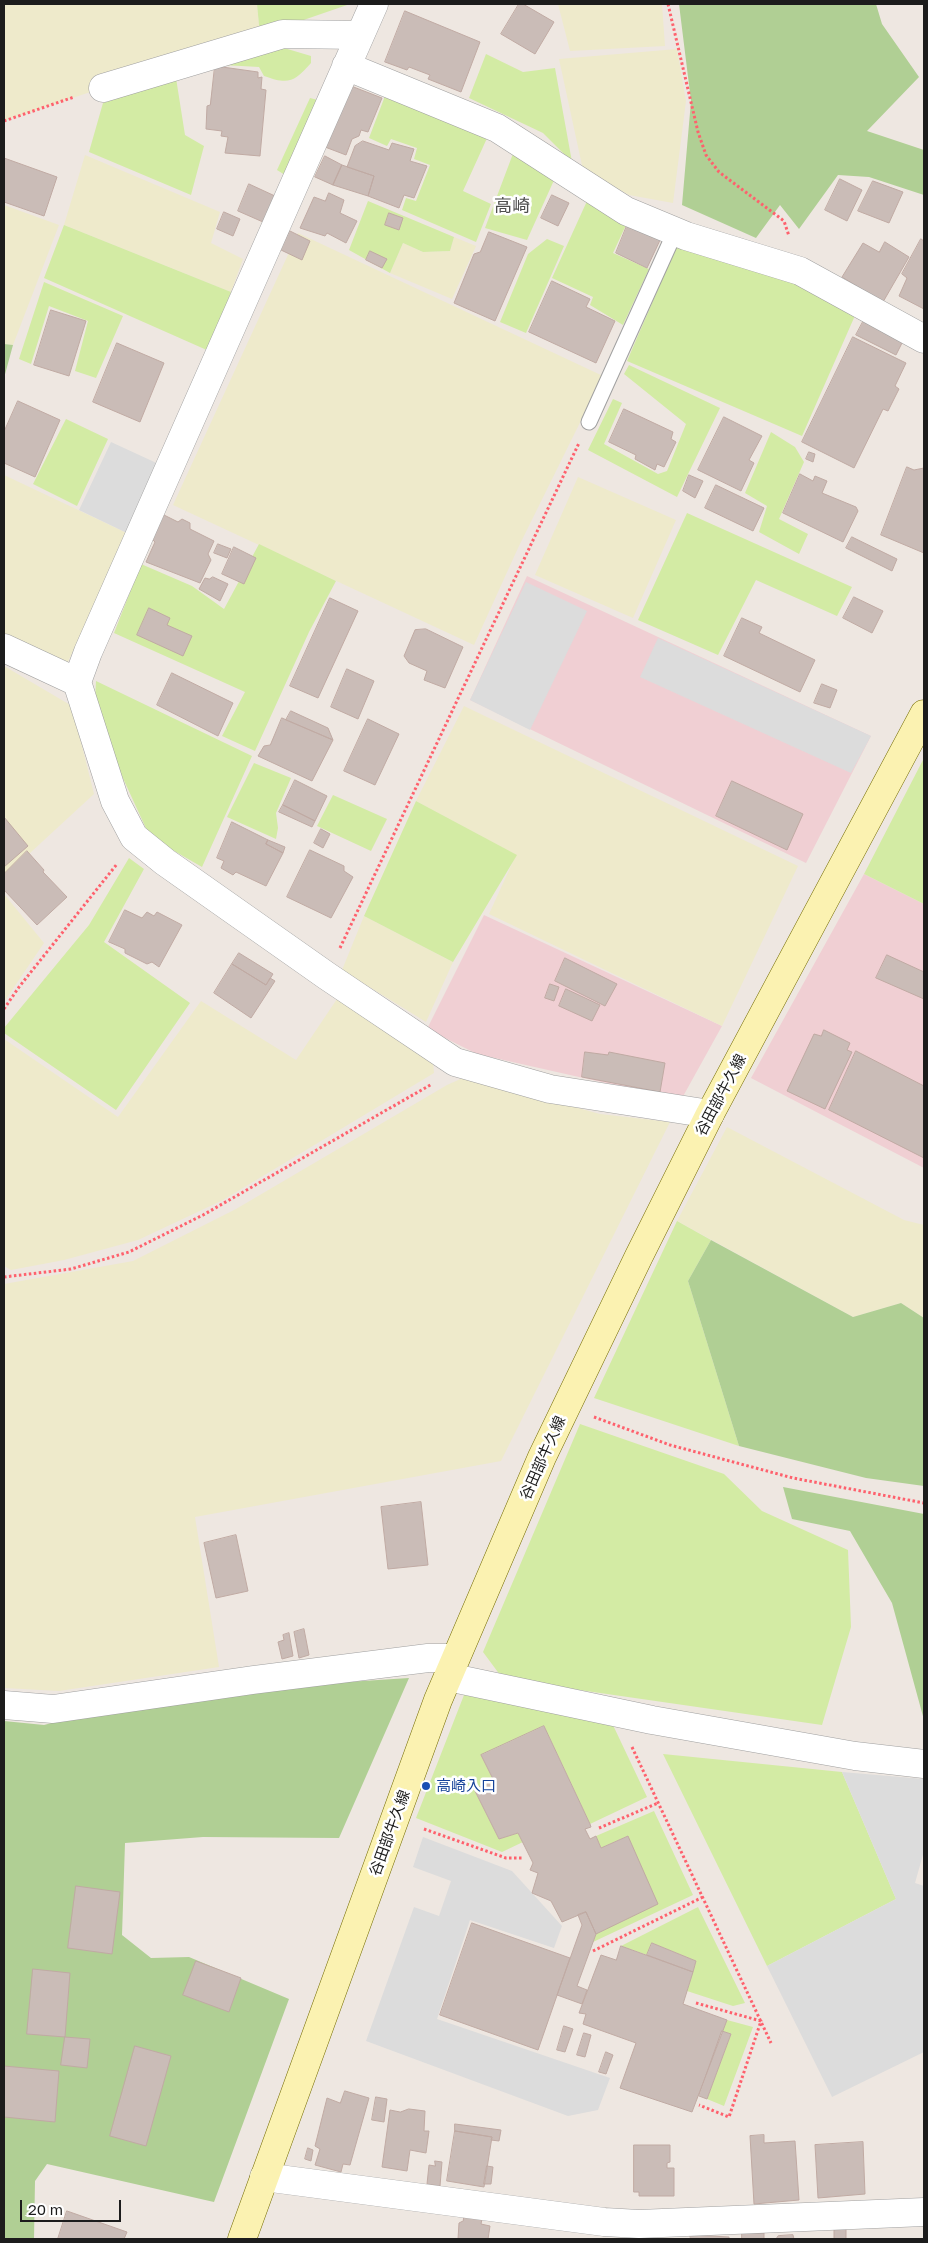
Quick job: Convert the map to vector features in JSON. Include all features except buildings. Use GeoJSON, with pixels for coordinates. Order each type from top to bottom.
{"type":"FeatureCollection","features":[{"type":"Feature","properties":{"kind":"main road","name":"谷田部牛久線"},"geometry":{"type":"LineString","coordinates":[[242,2239],[451,1668],[542,1457],[710,1114],[924,714]]}},
{"type":"Feature","properties":{"kind":"street"},"geometry":{"type":"LineString","coordinates":[[374,4],[88,652],[77,682],[115,801],[134,837],[165,862],[326,976],[456,1062],[550,1089],[710,1114]]}},
{"type":"Feature","properties":{"kind":"street"},"geometry":{"type":"LineString","coordinates":[[103,88],[283,34],[360,35]]}},
{"type":"Feature","properties":{"kind":"street"},"geometry":{"type":"LineString","coordinates":[[346,66],[497,128],[626,211],[675,232],[800,272],[924,339]]}},
{"type":"Feature","properties":{"kind":"street"},"geometry":{"type":"LineString","coordinates":[[4,648],[77,682]]}},
{"type":"Feature","properties":{"kind":"street"},"geometry":{"type":"LineString","coordinates":[[4,1705],[53,1709],[253,1680],[428,1658],[451,1668],[616,1713],[855,1756],[924,1764]]}},
{"type":"Feature","properties":{"kind":"street"},"geometry":{"type":"LineString","coordinates":[[264,2177],[604,2222],[639,2224],[924,2212]]}},
{"type":"Feature","properties":{"kind":"lane"},"geometry":{"type":"LineString","coordinates":[[589,422],[675,232]]}},
{"type":"Feature","properties":{"kind":"path"},"geometry":{"type":"LineString","coordinates":[[668,4],[698,132],[706,155],[719,172],[784,221],[800,272]]}},
{"type":"Feature","properties":{"kind":"path"},"geometry":{"type":"LineString","coordinates":[[4,121],[103,88]]}},
{"type":"Feature","properties":{"kind":"path"},"geometry":{"type":"LineString","coordinates":[[326,976],[589,422]]}},
{"type":"Feature","properties":{"kind":"path"},"geometry":{"type":"LineString","coordinates":[[4,1009],[19,987],[126,852],[134,837]]}},
{"type":"Feature","properties":{"kind":"path"},"geometry":{"type":"LineString","coordinates":[[4,1277],[70,1269],[129,1252],[203,1215],[442,1078],[456,1062]]}},
{"type":"Feature","properties":{"kind":"path"},"geometry":{"type":"LineString","coordinates":[[566,1407],[679,1447],[792,1478],[924,1503]]}},
{"type":"Feature","properties":{"kind":"path"},"geometry":{"type":"LineString","coordinates":[[616,1713],[771,2043]]}},
{"type":"Feature","properties":{"kind":"path"},"geometry":{"type":"LineString","coordinates":[[599,1828],[658,1803]]}},
{"type":"Feature","properties":{"kind":"path"},"geometry":{"type":"LineString","coordinates":[[396,1819],[506,1858],[522,1858]]}},
{"type":"Feature","properties":{"kind":"path"},"geometry":{"type":"LineString","coordinates":[[593,1951],[703,1897]]}},
{"type":"Feature","properties":{"kind":"path"},"geometry":{"type":"LineString","coordinates":[[696,2003],[761,2021]]}},
{"type":"Feature","properties":{"kind":"path"},"geometry":{"type":"LineString","coordinates":[[699,2105],[729,2116],[761,2021]]}},
{"type":"Feature","properties":{"kind":"shaded area"},"geometry":{"type":"Polygon","coordinates":[[[4,4],[257,4],[260,35],[4,121],[4,4]]]}},
{"type":"Feature","properties":{"kind":"shaded area"},"geometry":{"type":"Polygon","coordinates":[[[558,4],[662,4],[665,46],[570,51],[558,4]]]}},
{"type":"Feature","properties":{"kind":"shaded area"},"geometry":{"type":"Polygon","coordinates":[[[677,49],[686,101],[673,203],[629,195],[583,170],[559,59],[677,49]]]}},
{"type":"Feature","properties":{"kind":"shaded area"},"geometry":{"type":"Polygon","coordinates":[[[85,155],[220,212],[211,243],[243,259],[231,292],[64,225],[85,155]]]}},
{"type":"Feature","properties":{"kind":"shaded area"},"geometry":{"type":"Polygon","coordinates":[[[4,205],[59,225],[13,345],[4,344],[4,205]]]}},
{"type":"Feature","properties":{"kind":"shaded area"},"geometry":{"type":"Polygon","coordinates":[[[298,233],[603,376],[518,548],[474,645],[173,505],[298,233]]]}},
{"type":"Feature","properties":{"kind":"shaded area"},"geometry":{"type":"Polygon","coordinates":[[[454,237],[476,246],[452,299],[390,273],[403,243],[423,252],[450,251],[454,237]]]}},
{"type":"Feature","properties":{"kind":"shaded area"},"geometry":{"type":"Polygon","coordinates":[[[111,442],[163,466],[129,534],[79,510],[111,442]]]}},
{"type":"Feature","properties":{"kind":"shaded area"},"geometry":{"type":"Polygon","coordinates":[[[4,475],[129,534],[66,666],[4,635],[4,475]]]}},
{"type":"Feature","properties":{"kind":"shaded area"},"geometry":{"type":"Polygon","coordinates":[[[578,477],[676,520],[633,618],[535,575],[578,477]]]}},
{"type":"Feature","properties":{"kind":"shaded area"},"geometry":{"type":"Polygon","coordinates":[[[527,576],[871,736],[806,863],[470,700],[527,576]]]}},
{"type":"Feature","properties":{"kind":"shaded area"},"geometry":{"type":"Polygon","coordinates":[[[526,582],[587,611],[530,730],[470,700],[526,582]]]}},
{"type":"Feature","properties":{"kind":"shaded area"},"geometry":{"type":"Polygon","coordinates":[[[658,638],[871,736],[851,773],[640,677],[658,638]]]}},
{"type":"Feature","properties":{"kind":"shaded area"},"geometry":{"type":"Polygon","coordinates":[[[4,666],[72,706],[94,794],[4,877],[4,666]]]}},
{"type":"Feature","properties":{"kind":"shaded area"},"geometry":{"type":"Polygon","coordinates":[[[464,706],[798,866],[722,1026],[489,914],[516,855],[416,801],[464,706]]]}},
{"type":"Feature","properties":{"kind":"shaded area"},"geometry":{"type":"Polygon","coordinates":[[[864,874],[924,904],[924,1168],[751,1078],[864,874]]]}},
{"type":"Feature","properties":{"kind":"shaded area"},"geometry":{"type":"Polygon","coordinates":[[[4,894],[44,943],[4,1002],[4,894]]]}},
{"type":"Feature","properties":{"kind":"shaded area"},"geometry":{"type":"Polygon","coordinates":[[[484,915],[722,1026],[681,1100],[477,1054],[427,1029],[484,915]]]}},
{"type":"Feature","properties":{"kind":"shaded area"},"geometry":{"type":"Polygon","coordinates":[[[364,916],[453,962],[426,1022],[342,970],[364,916]]]}},
{"type":"Feature","properties":{"kind":"shaded area"},"geometry":{"type":"Polygon","coordinates":[[[337,999],[433,1062],[434,1073],[223,1200],[138,1240],[64,1260],[11,1270],[4,1266],[4,1039],[118,1117],[201,1001],[296,1060],[337,999]]]}},
{"type":"Feature","properties":{"kind":"shaded area"},"geometry":{"type":"Polygon","coordinates":[[[465,1077],[600,1114],[670,1122],[501,1461],[195,1517],[219,1667],[59,1691],[4,1688],[4,1284],[133,1261],[236,1209],[447,1085],[465,1077]]]}},
{"type":"Feature","properties":{"kind":"shaded area"},"geometry":{"type":"Polygon","coordinates":[[[727,1127],[904,1220],[924,1225],[924,1318],[901,1303],[853,1317],[677,1221],[727,1127]]]}},
{"type":"Feature","properties":{"kind":"shaded area"},"geometry":{"type":"Polygon","coordinates":[[[842,1772],[924,1779],[924,1851],[915,1883],[924,1886],[924,2052],[832,2097],[767,1966],[896,1899],[842,1772]]]}},
{"type":"Feature","properties":{"kind":"shaded area"},"geometry":{"type":"Polygon","coordinates":[[[423,1837],[512,1871],[562,1926],[554,1948],[470,1920],[437,2019],[610,2078],[598,2110],[568,2116],[366,2041],[414,1907],[439,1916],[451,1881],[413,1867],[423,1837]]]}},
{"type":"Feature","properties":{"kind":"green space"},"geometry":{"type":"Polygon","coordinates":[[[257,4],[350,4],[260,35],[257,4]]]}},
{"type":"Feature","properties":{"kind":"green space"},"geometry":{"type":"Polygon","coordinates":[[[679,4],[876,4],[882,24],[919,77],[867,131],[924,150],[924,195],[869,177],[838,175],[799,229],[780,205],[756,238],[682,205],[691,101],[679,4]]]}},
{"type":"Feature","properties":{"kind":"green space"},"geometry":{"type":"Polygon","coordinates":[[[274,45],[311,56],[311,63],[295,78],[285,81],[264,76],[259,67],[223,65],[274,45]]]}},
{"type":"Feature","properties":{"kind":"green space"},"geometry":{"type":"Polygon","coordinates":[[[486,54],[523,72],[555,68],[572,162],[543,133],[469,98],[486,54]]]}},
{"type":"Feature","properties":{"kind":"green space"},"geometry":{"type":"Polygon","coordinates":[[[176,78],[185,135],[204,146],[191,195],[89,152],[103,103],[176,78]]]}},
{"type":"Feature","properties":{"kind":"green space"},"geometry":{"type":"Polygon","coordinates":[[[385,96],[488,136],[463,191],[491,204],[476,242],[402,210],[406,198],[416,201],[430,165],[414,159],[417,148],[391,139],[387,146],[369,138],[385,96]]]}},
{"type":"Feature","properties":{"kind":"green space"},"geometry":{"type":"Polygon","coordinates":[[[310,98],[318,100],[285,175],[277,170],[310,98]]]}},
{"type":"Feature","properties":{"kind":"green space"},"geometry":{"type":"Polygon","coordinates":[[[514,151],[555,178],[527,240],[485,228],[514,151]]]}},
{"type":"Feature","properties":{"kind":"green space"},"geometry":{"type":"Polygon","coordinates":[[[368,201],[454,237],[450,251],[423,252],[403,243],[390,273],[349,250],[368,201]]]}},
{"type":"Feature","properties":{"kind":"green space"},"geometry":{"type":"Polygon","coordinates":[[[587,201],[627,223],[613,253],[649,269],[623,325],[590,305],[593,297],[552,278],[587,201]]]}},
{"type":"Feature","properties":{"kind":"green space"},"geometry":{"type":"Polygon","coordinates":[[[64,225],[231,292],[209,351],[44,278],[64,225]]]}},
{"type":"Feature","properties":{"kind":"green space"},"geometry":{"type":"Polygon","coordinates":[[[547,239],[564,246],[526,333],[500,322],[528,254],[547,239]]]}},
{"type":"Feature","properties":{"kind":"green space"},"geometry":{"type":"Polygon","coordinates":[[[678,243],[787,273],[857,311],[802,436],[627,361],[678,243]]]}},
{"type":"Feature","properties":{"kind":"green space"},"geometry":{"type":"Polygon","coordinates":[[[44,282],[123,316],[96,378],[75,371],[88,321],[49,306],[31,364],[19,359],[44,282]]]}},
{"type":"Feature","properties":{"kind":"green space"},"geometry":{"type":"Polygon","coordinates":[[[4,344],[13,345],[4,378],[4,344]]]}},
{"type":"Feature","properties":{"kind":"green space"},"geometry":{"type":"Polygon","coordinates":[[[629,365],[720,408],[677,497],[588,450],[613,399],[622,403],[604,444],[658,474],[667,471],[686,424],[624,374],[629,365]]]}},
{"type":"Feature","properties":{"kind":"green space"},"geometry":{"type":"Polygon","coordinates":[[[66,419],[108,439],[77,506],[33,484],[66,419]]]}},
{"type":"Feature","properties":{"kind":"green space"},"geometry":{"type":"Polygon","coordinates":[[[771,432],[795,447],[804,462],[779,519],[808,534],[799,554],[759,532],[767,506],[745,493],[771,432]]]}},
{"type":"Feature","properties":{"kind":"green space"},"geometry":{"type":"Polygon","coordinates":[[[687,513],[852,587],[837,616],[756,580],[718,655],[638,620],[687,513]]]}},
{"type":"Feature","properties":{"kind":"green space"},"geometry":{"type":"Polygon","coordinates":[[[259,544],[336,581],[309,632],[255,751],[222,736],[245,692],[114,633],[141,564],[192,586],[224,609],[259,544]]]}},
{"type":"Feature","properties":{"kind":"green space"},"geometry":{"type":"Polygon","coordinates":[[[96,681],[252,756],[202,867],[150,837],[121,774],[95,700],[96,681]]]}},
{"type":"Feature","properties":{"kind":"green space"},"geometry":{"type":"Polygon","coordinates":[[[924,758],[924,904],[864,874],[924,758]]]}},
{"type":"Feature","properties":{"kind":"green space"},"geometry":{"type":"Polygon","coordinates":[[[254,763],[291,778],[276,813],[278,828],[276,839],[227,817],[254,763]]]}},
{"type":"Feature","properties":{"kind":"green space"},"geometry":{"type":"Polygon","coordinates":[[[333,795],[387,819],[371,851],[317,826],[333,795]]]}},
{"type":"Feature","properties":{"kind":"green space"},"geometry":{"type":"Polygon","coordinates":[[[416,801],[517,855],[453,962],[364,916],[416,801]]]}},
{"type":"Feature","properties":{"kind":"green space"},"geometry":{"type":"Polygon","coordinates":[[[129,858],[144,869],[104,942],[190,1003],[116,1110],[4,1033],[4,1028],[89,925],[129,858]]]}},
{"type":"Feature","properties":{"kind":"green space"},"geometry":{"type":"Polygon","coordinates":[[[677,1221],[711,1240],[688,1281],[739,1446],[594,1398],[677,1221]]]}},
{"type":"Feature","properties":{"kind":"green space"},"geometry":{"type":"Polygon","coordinates":[[[711,1240],[853,1317],[901,1303],[924,1318],[924,1486],[866,1478],[739,1446],[688,1281],[711,1240]]]}},
{"type":"Feature","properties":{"kind":"green space"},"geometry":{"type":"Polygon","coordinates":[[[580,1424],[724,1474],[762,1511],[848,1550],[851,1627],[822,1725],[503,1679],[483,1652],[580,1424]]]}},
{"type":"Feature","properties":{"kind":"green space"},"geometry":{"type":"Polygon","coordinates":[[[783,1487],[924,1514],[924,1720],[892,1603],[850,1531],[792,1519],[783,1487]]]}},
{"type":"Feature","properties":{"kind":"green space"},"geometry":{"type":"Polygon","coordinates":[[[409,1678],[339,1838],[203,1837],[125,1843],[122,1935],[151,1958],[189,1957],[289,1999],[214,2202],[47,2164],[35,2181],[34,2239],[4,2239],[4,1721],[44,1725],[162,1694],[409,1678]]]}},
{"type":"Feature","properties":{"kind":"green space"},"geometry":{"type":"Polygon","coordinates":[[[464,1695],[612,1723],[647,1797],[590,1824],[544,1726],[481,1755],[494,1781],[474,1789],[499,1839],[518,1833],[523,1842],[502,1852],[416,1818],[464,1695]]]}},
{"type":"Feature","properties":{"kind":"green space"},"geometry":{"type":"Polygon","coordinates":[[[663,1754],[842,1772],[896,1899],[767,1966],[663,1754]]]}},
{"type":"Feature","properties":{"kind":"green space"},"geometry":{"type":"Polygon","coordinates":[[[654,1811],[693,1895],[593,1942],[628,1836],[601,1848],[596,1836],[654,1811]]]}},
{"type":"Feature","properties":{"kind":"green space"},"geometry":{"type":"Polygon","coordinates":[[[698,1907],[745,2003],[733,2006],[687,1991],[696,1961],[652,1943],[647,1955],[621,1946],[698,1907]]]}},
{"type":"Feature","properties":{"kind":"green space"},"geometry":{"type":"Polygon","coordinates":[[[727,2020],[753,2027],[724,2106],[707,2099],[731,2034],[722,2031],[727,2020]]]}},
{"type":"Feature","properties":{"kind":"place","name":"高崎入口"},"geometry":{"type":"Point","coordinates":[426,1786]}},
{"type":"Feature","properties":{"kind":"district","name":"高崎"},"geometry":{"type":"Point","coordinates":[512,206]}}]}
